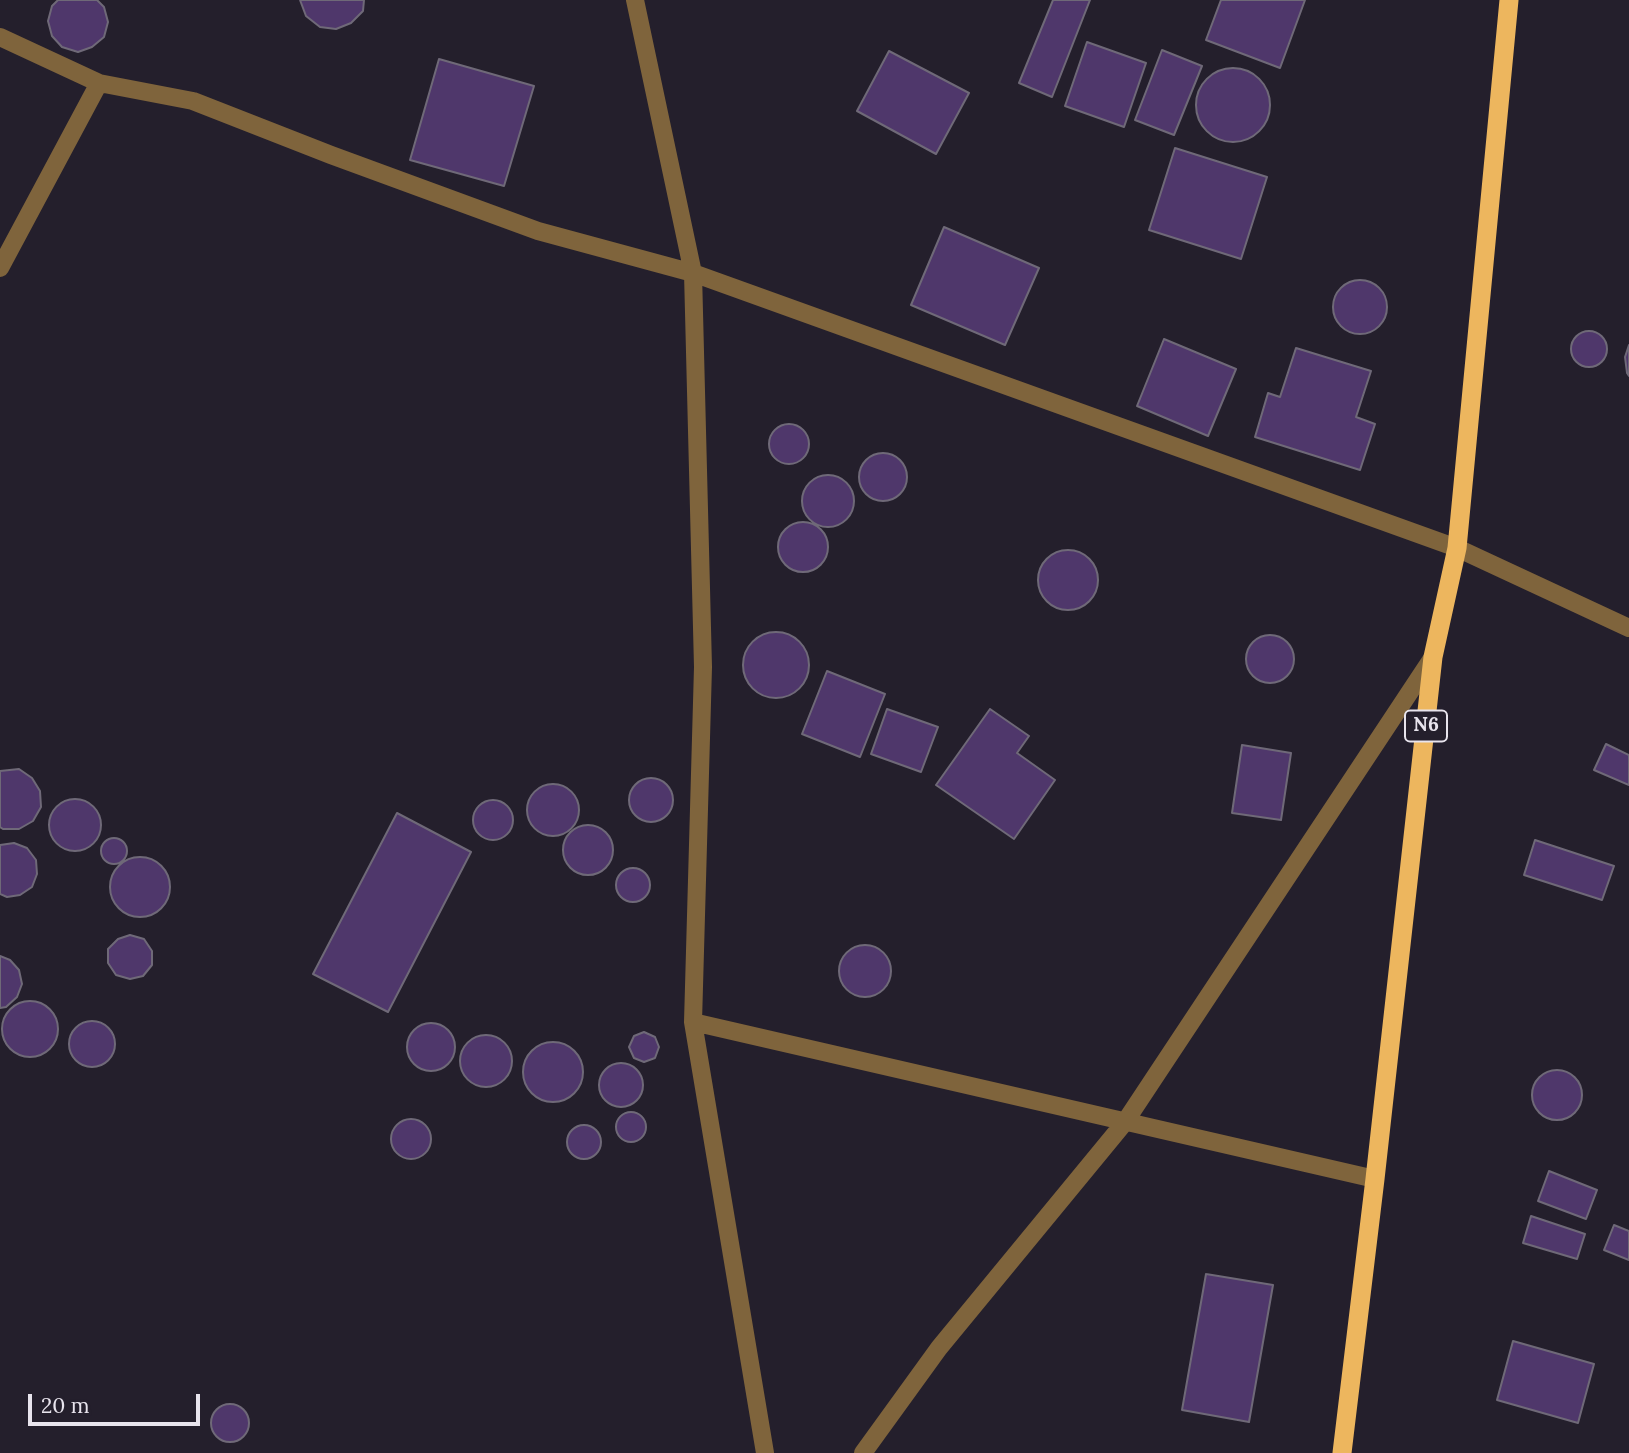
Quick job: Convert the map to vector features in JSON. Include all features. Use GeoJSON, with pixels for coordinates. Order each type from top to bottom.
{"type":"FeatureCollection","features":[{"type":"Feature","properties":{"kind":"highway","name":"N6"},"geometry":{"type":"LineString","coordinates":[[1342,1453],[1433,656],[1457,548],[1509,0]]}},
{"type":"Feature","properties":{"kind":"street"},"geometry":{"type":"LineString","coordinates":[[635,0],[693,272],[703,667],[693,1023],[765,1453]]}},
{"type":"Feature","properties":{"kind":"street"},"geometry":{"type":"LineString","coordinates":[[0,37],[99,83],[193,101],[331,155],[538,230],[693,272],[1457,548],[1629,628]]}},
{"type":"Feature","properties":{"kind":"street"},"geometry":{"type":"LineString","coordinates":[[0,268],[99,83]]}},
{"type":"Feature","properties":{"kind":"street"},"geometry":{"type":"LineString","coordinates":[[863,1453],[939,1348],[1125,1122],[1433,656]]}},
{"type":"Feature","properties":{"kind":"street"},"geometry":{"type":"LineString","coordinates":[[693,1023],[1375,1178]]}},
{"type":"Feature","properties":{"kind":"building"},"geometry":{"type":"Polygon","coordinates":[[[58,0],[97,0],[104,7],[108,22],[104,37],[92,47],[78,52],[62,47],[52,36],[48,21],[52,6],[58,0]]]}},
{"type":"Feature","properties":{"kind":"building"},"geometry":{"type":"Polygon","coordinates":[[[300,0],[364,0],[363,11],[351,23],[336,29],[320,27],[306,16],[300,0]]]}},
{"type":"Feature","properties":{"kind":"building"},"geometry":{"type":"Polygon","coordinates":[[[1053,0],[1090,0],[1052,97],[1019,83],[1053,0]]]}},
{"type":"Feature","properties":{"kind":"building"},"geometry":{"type":"Polygon","coordinates":[[[1221,0],[1305,0],[1280,68],[1206,40],[1221,0]]]}},
{"type":"Feature","properties":{"kind":"building"},"geometry":{"type":"Polygon","coordinates":[[[1087,42],[1146,63],[1124,127],[1065,106],[1087,42]]]}},
{"type":"Feature","properties":{"kind":"building"},"geometry":{"type":"Polygon","coordinates":[[[1162,50],[1202,66],[1174,135],[1135,120],[1162,50]]]}},
{"type":"Feature","properties":{"kind":"building"},"geometry":{"type":"Polygon","coordinates":[[[889,51],[969,93],[936,154],[857,111],[889,51]]]}},
{"type":"Feature","properties":{"kind":"building"},"geometry":{"type":"Polygon","coordinates":[[[439,59],[534,86],[504,186],[410,160],[439,59]]]}},
{"type":"Feature","properties":{"kind":"building"},"geometry":{"type":"Polygon","coordinates":[[[1233,68],[1247,71],[1259,79],[1267,91],[1270,105],[1267,119],[1259,131],[1247,139],[1233,142],[1219,139],[1207,131],[1199,119],[1196,105],[1199,91],[1207,79],[1219,71],[1233,68]]]}},
{"type":"Feature","properties":{"kind":"building"},"geometry":{"type":"Polygon","coordinates":[[[1175,148],[1267,177],[1241,259],[1149,230],[1175,148]]]}},
{"type":"Feature","properties":{"kind":"building"},"geometry":{"type":"Polygon","coordinates":[[[944,227],[1039,268],[1005,345],[911,305],[944,227]]]}},
{"type":"Feature","properties":{"kind":"building"},"geometry":{"type":"Polygon","coordinates":[[[1360,280],[1379,288],[1387,307],[1379,326],[1360,334],[1341,326],[1333,307],[1341,288],[1360,280]]]}},
{"type":"Feature","properties":{"kind":"building"},"geometry":{"type":"Polygon","coordinates":[[[1589,331],[1601,337],[1607,349],[1601,361],[1589,367],[1577,361],[1571,349],[1577,337],[1589,331]]]}},
{"type":"Feature","properties":{"kind":"building"},"geometry":{"type":"Polygon","coordinates":[[[1164,339],[1236,369],[1208,436],[1137,406],[1164,339]]]}},
{"type":"Feature","properties":{"kind":"building"},"geometry":{"type":"Polygon","coordinates":[[[1629,345],[1629,376],[1625,357],[1629,345]]]}},
{"type":"Feature","properties":{"kind":"building"},"geometry":{"type":"Polygon","coordinates":[[[1296,348],[1371,371],[1356,417],[1375,424],[1360,470],[1255,437],[1268,393],[1280,397],[1296,348]]]}},
{"type":"Feature","properties":{"kind":"building"},"geometry":{"type":"Polygon","coordinates":[[[789,424],[797,425],[803,430],[808,436],[808,452],[803,458],[797,463],[789,464],[781,463],[775,458],[770,452],[769,444],[770,436],[775,430],[781,425],[789,424]]]}},
{"type":"Feature","properties":{"kind":"building"},"geometry":{"type":"Polygon","coordinates":[[[883,453],[900,460],[907,477],[900,494],[883,501],[866,494],[859,477],[866,460],[883,453]]]}},
{"type":"Feature","properties":{"kind":"building"},"geometry":{"type":"Polygon","coordinates":[[[828,475],[847,482],[854,501],[847,520],[828,527],[809,520],[802,501],[809,482],[828,475]]]}},
{"type":"Feature","properties":{"kind":"building"},"geometry":{"type":"Polygon","coordinates":[[[803,522],[821,529],[828,547],[821,565],[803,572],[785,565],[778,547],[785,529],[803,522]]]}},
{"type":"Feature","properties":{"kind":"building"},"geometry":{"type":"Polygon","coordinates":[[[1068,550],[1085,555],[1093,563],[1098,580],[1093,597],[1085,605],[1068,610],[1051,605],[1043,597],[1038,580],[1043,563],[1051,555],[1068,550]]]}},
{"type":"Feature","properties":{"kind":"building"},"geometry":{"type":"Polygon","coordinates":[[[776,632],[789,635],[799,642],[806,652],[809,665],[806,678],[799,688],[789,695],[776,698],[763,695],[753,688],[746,678],[743,665],[746,652],[753,642],[763,635],[776,632]]]}},
{"type":"Feature","properties":{"kind":"building"},"geometry":{"type":"Polygon","coordinates":[[[1270,635],[1279,636],[1287,642],[1293,650],[1293,668],[1287,676],[1279,682],[1270,683],[1261,682],[1253,676],[1247,668],[1246,659],[1247,650],[1253,642],[1261,636],[1270,635]]]}},
{"type":"Feature","properties":{"kind":"building"},"geometry":{"type":"Polygon","coordinates":[[[827,671],[885,694],[860,757],[802,734],[827,671]]]}},
{"type":"Feature","properties":{"kind":"building"},"geometry":{"type":"Polygon","coordinates":[[[887,709],[938,727],[921,772],[871,754],[887,709]]]}},
{"type":"Feature","properties":{"kind":"building"},"geometry":{"type":"Polygon","coordinates":[[[990,709],[1029,736],[1017,753],[1055,780],[1014,839],[936,785],[990,709]]]}},
{"type":"Feature","properties":{"kind":"building"},"geometry":{"type":"Polygon","coordinates":[[[1606,744],[1629,755],[1629,785],[1594,770],[1606,744]]]}},
{"type":"Feature","properties":{"kind":"building"},"geometry":{"type":"Polygon","coordinates":[[[1242,745],[1291,753],[1281,820],[1232,813],[1242,745]]]}},
{"type":"Feature","properties":{"kind":"building"},"geometry":{"type":"Polygon","coordinates":[[[19,769],[32,778],[40,791],[41,807],[33,821],[19,829],[3,829],[0,827],[0,771],[19,769]]]}},
{"type":"Feature","properties":{"kind":"building"},"geometry":{"type":"Polygon","coordinates":[[[651,778],[666,785],[673,800],[666,815],[651,822],[636,815],[629,800],[636,785],[651,778]]]}},
{"type":"Feature","properties":{"kind":"building"},"geometry":{"type":"Polygon","coordinates":[[[553,784],[563,786],[571,792],[577,800],[577,820],[571,828],[563,834],[553,836],[543,834],[535,828],[529,820],[527,810],[529,800],[535,792],[543,786],[553,784]]]}},
{"type":"Feature","properties":{"kind":"building"},"geometry":{"type":"Polygon","coordinates":[[[75,799],[85,801],[93,807],[99,815],[99,835],[93,843],[85,849],[75,851],[65,849],[57,843],[51,835],[49,825],[51,815],[57,807],[65,801],[75,799]]]}},
{"type":"Feature","properties":{"kind":"building"},"geometry":{"type":"Polygon","coordinates":[[[493,800],[507,806],[513,820],[507,834],[493,840],[479,834],[473,820],[479,806],[493,800]]]}},
{"type":"Feature","properties":{"kind":"building"},"geometry":{"type":"Polygon","coordinates":[[[397,813],[471,852],[388,1012],[313,974],[397,813]]]}},
{"type":"Feature","properties":{"kind":"building"},"geometry":{"type":"Polygon","coordinates":[[[588,825],[606,832],[613,850],[606,868],[588,875],[570,868],[563,850],[570,832],[588,825]]]}},
{"type":"Feature","properties":{"kind":"building"},"geometry":{"type":"Polygon","coordinates":[[[114,838],[123,842],[127,851],[123,860],[114,864],[105,860],[101,851],[105,842],[114,838]]]}},
{"type":"Feature","properties":{"kind":"building"},"geometry":{"type":"Polygon","coordinates":[[[1535,840],[1614,866],[1602,900],[1524,875],[1535,840]]]}},
{"type":"Feature","properties":{"kind":"building"},"geometry":{"type":"Polygon","coordinates":[[[14,843],[27,848],[36,860],[37,874],[32,887],[20,895],[7,897],[0,894],[0,845],[14,843]]]}},
{"type":"Feature","properties":{"kind":"building"},"geometry":{"type":"Polygon","coordinates":[[[140,857],[157,862],[165,870],[170,887],[165,904],[157,912],[140,917],[123,912],[115,904],[110,887],[115,870],[123,862],[140,857]]]}},
{"type":"Feature","properties":{"kind":"building"},"geometry":{"type":"Polygon","coordinates":[[[633,868],[645,873],[650,885],[645,897],[633,902],[621,897],[616,885],[621,873],[633,868]]]}},
{"type":"Feature","properties":{"kind":"building"},"geometry":{"type":"Polygon","coordinates":[[[130,935],[144,939],[152,951],[152,965],[143,976],[130,979],[116,975],[108,963],[108,949],[118,939],[130,935]]]}},
{"type":"Feature","properties":{"kind":"building"},"geometry":{"type":"Polygon","coordinates":[[[865,945],[875,947],[883,953],[889,961],[889,981],[883,989],[875,995],[865,997],[855,995],[847,989],[841,981],[839,971],[841,961],[847,953],[855,947],[865,945]]]}},
{"type":"Feature","properties":{"kind":"building"},"geometry":{"type":"Polygon","coordinates":[[[0,956],[10,960],[19,970],[22,984],[17,997],[6,1007],[0,1008],[0,956]]]}},
{"type":"Feature","properties":{"kind":"building"},"geometry":{"type":"Polygon","coordinates":[[[30,1001],[41,1003],[50,1009],[56,1018],[56,1040],[50,1049],[41,1055],[30,1057],[19,1055],[10,1049],[4,1040],[2,1029],[4,1018],[10,1009],[19,1003],[30,1001]]]}},
{"type":"Feature","properties":{"kind":"building"},"geometry":{"type":"Polygon","coordinates":[[[92,1021],[108,1028],[115,1044],[108,1060],[92,1067],[76,1060],[69,1044],[76,1028],[92,1021]]]}},
{"type":"Feature","properties":{"kind":"building"},"geometry":{"type":"Polygon","coordinates":[[[431,1023],[448,1030],[455,1047],[448,1064],[431,1071],[414,1064],[407,1047],[414,1030],[431,1023]]]}},
{"type":"Feature","properties":{"kind":"building"},"geometry":{"type":"Polygon","coordinates":[[[644,1032],[655,1037],[659,1047],[655,1058],[644,1062],[634,1058],[629,1047],[634,1036],[644,1032]]]}},
{"type":"Feature","properties":{"kind":"building"},"geometry":{"type":"Polygon","coordinates":[[[486,1035],[505,1042],[512,1061],[505,1080],[486,1087],[467,1080],[460,1061],[467,1042],[486,1035]]]}},
{"type":"Feature","properties":{"kind":"building"},"geometry":{"type":"Polygon","coordinates":[[[547,1042],[559,1042],[578,1055],[583,1072],[581,1084],[570,1097],[559,1102],[547,1102],[528,1089],[523,1078],[523,1066],[536,1047],[547,1042]]]}},
{"type":"Feature","properties":{"kind":"building"},"geometry":{"type":"Polygon","coordinates":[[[621,1063],[637,1069],[643,1085],[637,1101],[621,1107],[605,1101],[599,1085],[605,1069],[621,1063]]]}},
{"type":"Feature","properties":{"kind":"building"},"geometry":{"type":"Polygon","coordinates":[[[1557,1070],[1574,1078],[1582,1095],[1574,1112],[1557,1120],[1540,1112],[1532,1095],[1540,1078],[1557,1070]]]}},
{"type":"Feature","properties":{"kind":"building"},"geometry":{"type":"Polygon","coordinates":[[[631,1112],[642,1116],[646,1127],[642,1138],[631,1142],[620,1138],[616,1127],[620,1116],[631,1112]]]}},
{"type":"Feature","properties":{"kind":"building"},"geometry":{"type":"Polygon","coordinates":[[[411,1119],[419,1120],[425,1125],[430,1131],[430,1147],[425,1153],[419,1158],[411,1159],[403,1158],[397,1153],[392,1147],[391,1139],[392,1131],[397,1125],[403,1120],[411,1119]]]}},
{"type":"Feature","properties":{"kind":"building"},"geometry":{"type":"Polygon","coordinates":[[[584,1125],[596,1130],[601,1142],[596,1154],[584,1159],[572,1154],[567,1142],[572,1130],[584,1125]]]}},
{"type":"Feature","properties":{"kind":"building"},"geometry":{"type":"Polygon","coordinates":[[[1549,1171],[1597,1190],[1586,1219],[1538,1201],[1549,1171]]]}},
{"type":"Feature","properties":{"kind":"building"},"geometry":{"type":"Polygon","coordinates":[[[1531,1216],[1585,1234],[1577,1259],[1523,1243],[1531,1216]]]}},
{"type":"Feature","properties":{"kind":"building"},"geometry":{"type":"Polygon","coordinates":[[[1614,1225],[1629,1231],[1629,1260],[1604,1250],[1614,1225]]]}},
{"type":"Feature","properties":{"kind":"building"},"geometry":{"type":"Polygon","coordinates":[[[1206,1274],[1273,1285],[1249,1422],[1182,1410],[1206,1274]]]}},
{"type":"Feature","properties":{"kind":"building"},"geometry":{"type":"Polygon","coordinates":[[[1513,1341],[1594,1364],[1578,1423],[1497,1400],[1513,1341]]]}},
{"type":"Feature","properties":{"kind":"building"},"geometry":{"type":"Polygon","coordinates":[[[230,1404],[244,1409],[249,1423],[244,1437],[230,1442],[216,1437],[211,1423],[216,1409],[230,1404]]]}}]}
